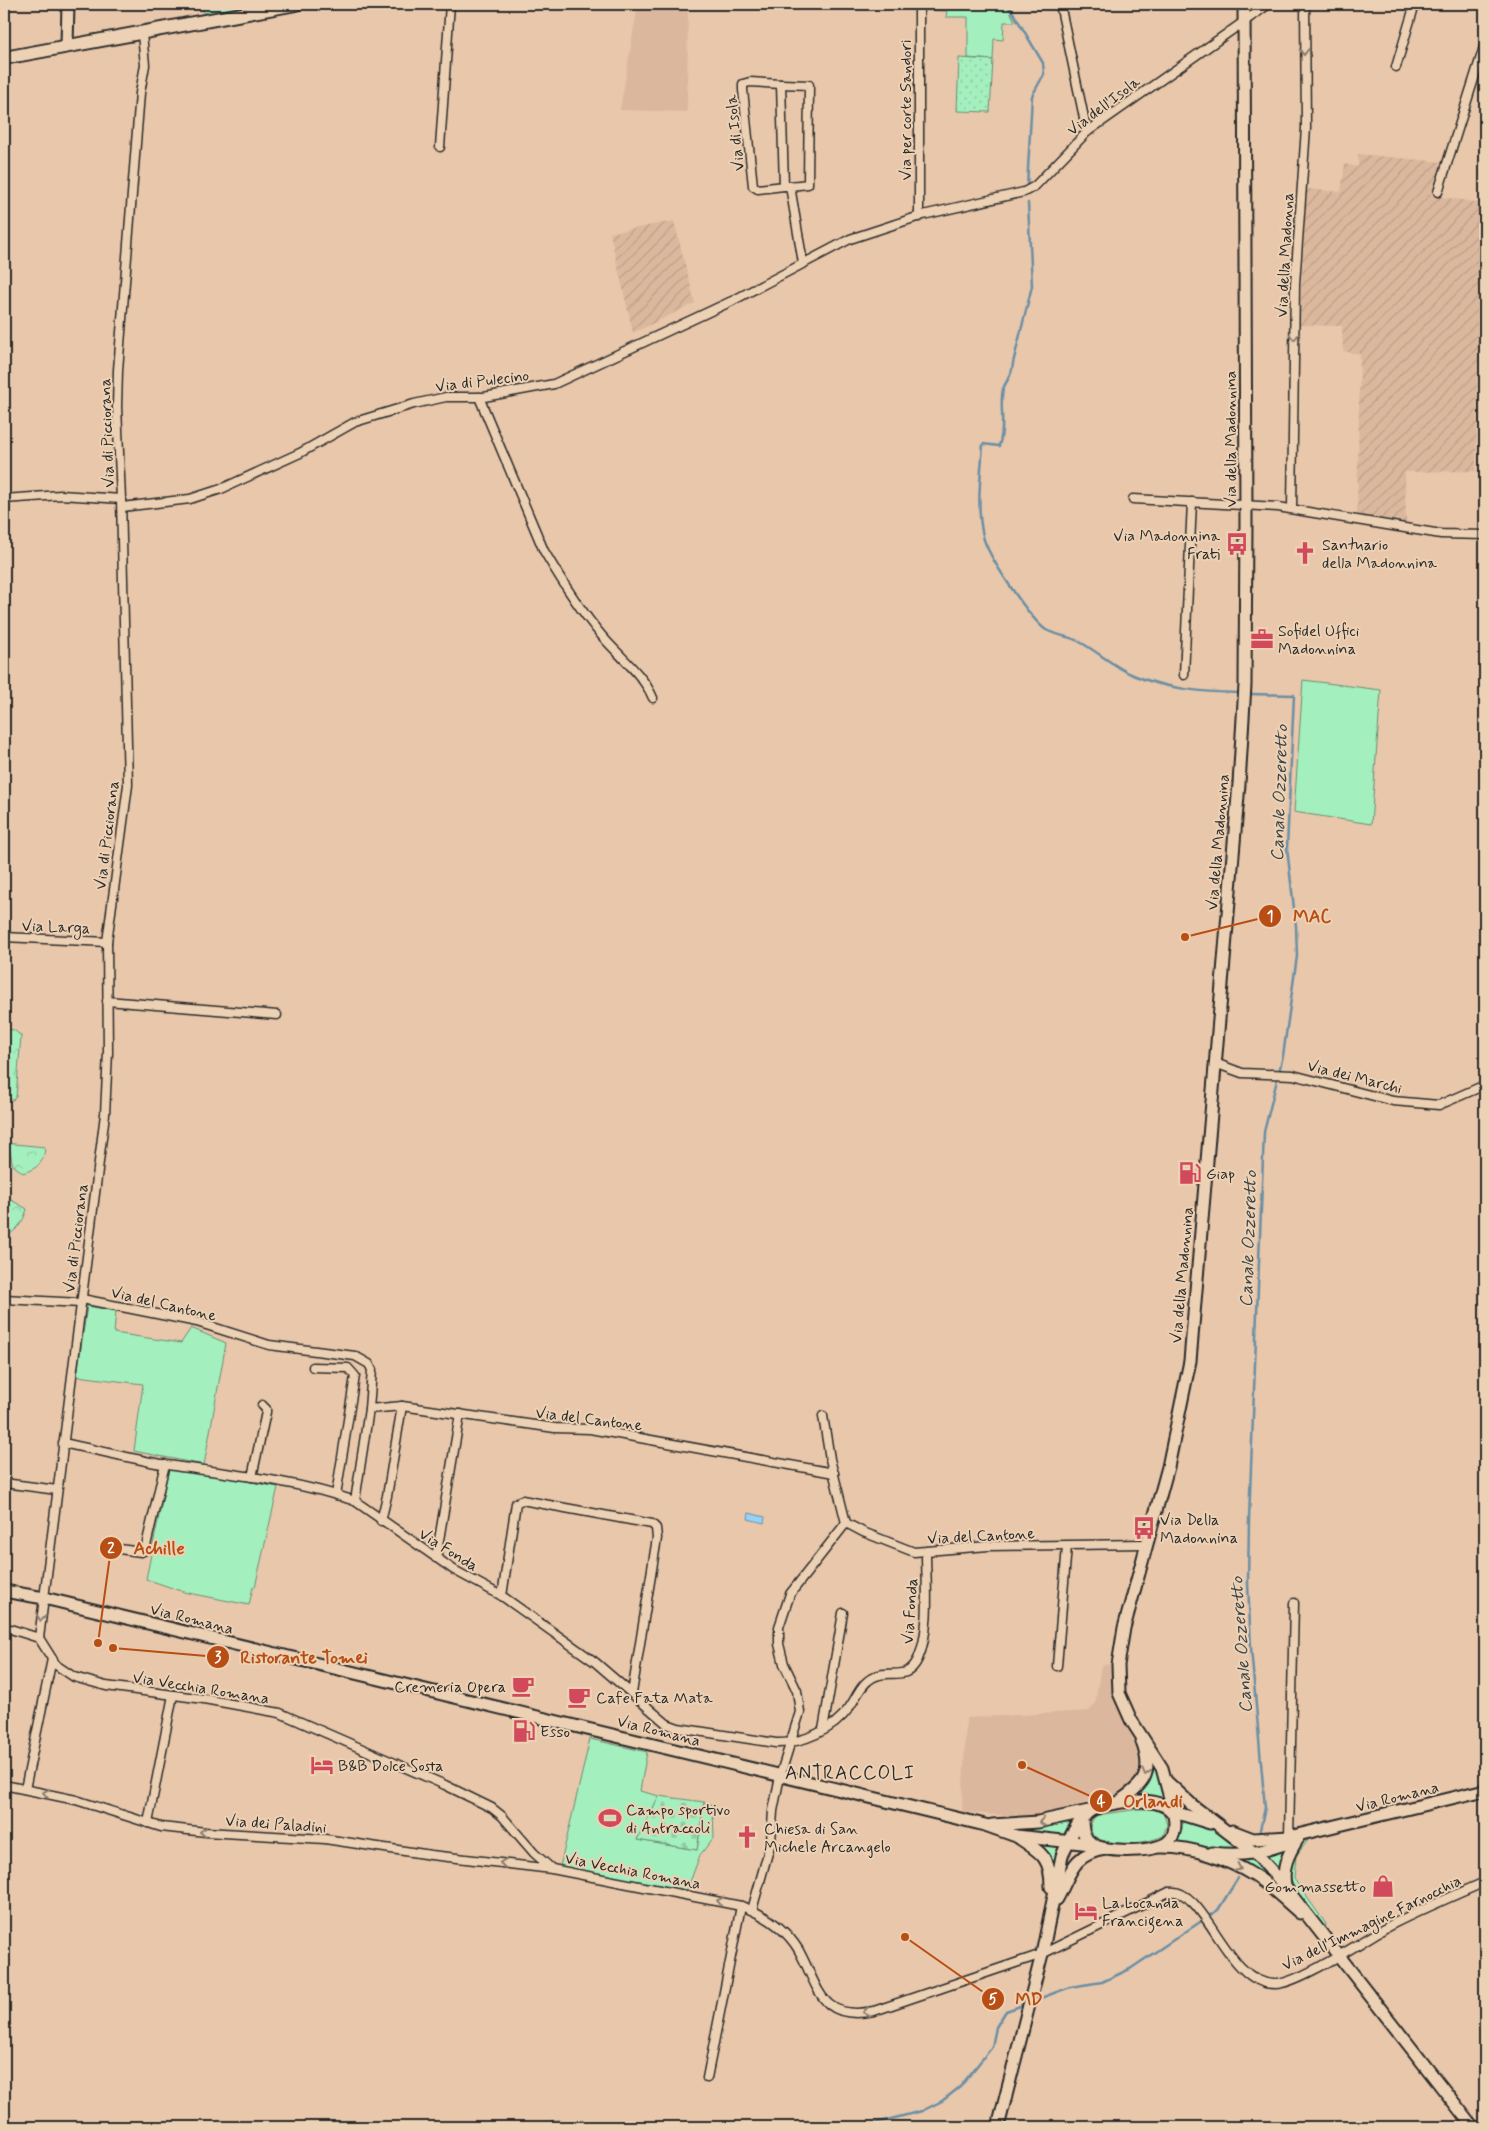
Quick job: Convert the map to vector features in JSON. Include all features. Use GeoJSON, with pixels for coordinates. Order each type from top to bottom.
{"type":"FeatureCollection","features":[{"type":"Feature","properties":{"kind":"main road"},"geometry":{"type":"LineString","coordinates":[[67,46],[68,4]]}},
{"type":"Feature","properties":{"kind":"main road"},"geometry":{"type":"LineString","coordinates":[[4,58],[296,4]]}},
{"type":"Feature","properties":{"kind":"main road","name":"Via della Madonnina"},"geometry":{"type":"LineString","coordinates":[[1136,1729],[1119,1693],[1118,1665],[1124,1628],[1168,1467],[1190,1361],[1245,685],[1244,4]]}},
{"type":"Feature","properties":{"kind":"main road","name":"Via Romana"},"geometry":{"type":"LineString","coordinates":[[4,1592],[44,1598],[985,1825]]}},
{"type":"Feature","properties":{"kind":"main road"},"geometry":{"type":"LineString","coordinates":[[1136,1729],[1155,1754],[1166,1781],[1170,1798],[1169,1809],[1174,1816],[1174,1834],[1168,1842],[1158,1847]]}},
{"type":"Feature","properties":{"kind":"main road"},"geometry":{"type":"LineString","coordinates":[[1114,1805],[1143,1782],[1147,1772],[1148,1762],[1136,1729]]}},
{"type":"Feature","properties":{"kind":"main road"},"geometry":{"type":"LineString","coordinates":[[1166,1781],[1192,1806],[1256,1854],[1285,1886],[1473,2127]]}},
{"type":"Feature","properties":{"kind":"main road","name":"Via Romana"},"geometry":{"type":"LineString","coordinates":[[1293,1839],[1485,1790]]}},
{"type":"Feature","properties":{"kind":"main road"},"geometry":{"type":"LineString","coordinates":[[985,1825],[1038,1822],[1114,1805],[1154,1801],[1169,1809],[1253,1839],[1293,1839]]}},
{"type":"Feature","properties":{"kind":"main road"},"geometry":{"type":"LineString","coordinates":[[997,2127],[1042,1954],[1062,1856],[1067,1842],[1089,1811]]}},
{"type":"Feature","properties":{"kind":"main road"},"geometry":{"type":"LineString","coordinates":[[1082,1821],[1082,1831],[1091,1844]]}},
{"type":"Feature","properties":{"kind":"main road"},"geometry":{"type":"LineString","coordinates":[[985,1825],[1016,1836],[1091,1844],[1105,1849]]}},
{"type":"Feature","properties":{"kind":"main road"},"geometry":{"type":"LineString","coordinates":[[1016,1836],[1039,1852],[1051,1869],[1051,1909]]}},
{"type":"Feature","properties":{"kind":"main road"},"geometry":{"type":"LineString","coordinates":[[1193,1851],[1234,1855],[1256,1854],[1293,1839]]}},
{"type":"Feature","properties":{"kind":"main road"},"geometry":{"type":"LineString","coordinates":[[1285,1886],[1283,1870],[1293,1839]]}},
{"type":"Feature","properties":{"kind":"main road"},"geometry":{"type":"LineString","coordinates":[[1051,1909],[1073,1865],[1086,1854],[1105,1849],[1174,1847],[1216,1858],[1255,1876],[1320,1931]]}},
{"type":"Feature","properties":{"kind":"street"},"geometry":{"type":"LineString","coordinates":[[440,147],[450,4]]}},
{"type":"Feature","properties":{"kind":"street","name":"Via per corte Sandori"},"geometry":{"type":"LineString","coordinates":[[919,4],[920,217]]}},
{"type":"Feature","properties":{"kind":"street"},"geometry":{"type":"LineString","coordinates":[[1060,4],[1087,132]]}},
{"type":"Feature","properties":{"kind":"street","name":"Via dell'Isola"},"geometry":{"type":"LineString","coordinates":[[920,217],[1024,192],[1034,186],[1087,132],[1269,4]]}},
{"type":"Feature","properties":{"kind":"street","name":"Via della Madonna"},"geometry":{"type":"LineString","coordinates":[[1292,509],[1295,284],[1306,128],[1305,4]]}},
{"type":"Feature","properties":{"kind":"street"},"geometry":{"type":"LineString","coordinates":[[1396,67],[1415,4]]}},
{"type":"Feature","properties":{"kind":"street","name":"Via di Picciorana"},"geometry":{"type":"LineString","coordinates":[[39,1638],[56,1490],[105,1114],[108,1052],[107,942],[128,785],[122,503],[117,407],[118,370],[140,93],[145,64],[142,34]]}},
{"type":"Feature","properties":{"kind":"street"},"geometry":{"type":"LineString","coordinates":[[1438,192],[1485,44]]}},
{"type":"Feature","properties":{"kind":"street","name":"Via di Isola"},"geometry":{"type":"LineString","coordinates":[[750,82],[809,85],[808,184],[787,186],[758,189],[753,186],[743,84],[750,82]]}},
{"type":"Feature","properties":{"kind":"street"},"geometry":{"type":"LineString","coordinates":[[781,84],[787,186],[803,263]]}},
{"type":"Feature","properties":{"kind":"street","name":"Via di Pulecino"},"geometry":{"type":"LineString","coordinates":[[4,499],[61,495],[122,503],[190,499],[221,489],[300,453],[355,422],[385,412],[446,397],[479,397],[554,384],[732,301],[850,239],[920,217]]}},
{"type":"Feature","properties":{"kind":"street"},"geometry":{"type":"LineString","coordinates":[[479,397],[544,551],[601,635],[648,687],[653,698]]}},
{"type":"Feature","properties":{"kind":"street"},"geometry":{"type":"LineString","coordinates":[[1133,499],[1292,509],[1441,534],[1485,535]]}},
{"type":"Feature","properties":{"kind":"street"},"geometry":{"type":"LineString","coordinates":[[1184,675],[1192,502]]}},
{"type":"Feature","properties":{"kind":"street","name":"Via Larga"},"geometry":{"type":"LineString","coordinates":[[4,937],[107,942]]}},
{"type":"Feature","properties":{"kind":"street"},"geometry":{"type":"LineString","coordinates":[[107,1001],[278,1015]]}},
{"type":"Feature","properties":{"kind":"street","name":"Via dei Marchi"},"geometry":{"type":"LineString","coordinates":[[1215,1063],[1242,1073],[1303,1077],[1393,1101],[1439,1105],[1485,1085]]}},
{"type":"Feature","properties":{"kind":"street"},"geometry":{"type":"LineString","coordinates":[[4,1299],[82,1301]]}},
{"type":"Feature","properties":{"kind":"street","name":"Via del Cantone"},"geometry":{"type":"LineString","coordinates":[[82,1301],[197,1322],[269,1345],[355,1356],[369,1364],[372,1370],[369,1409],[355,1501]]}},
{"type":"Feature","properties":{"kind":"street"},"geometry":{"type":"LineString","coordinates":[[313,1367],[348,1368],[355,1376],[336,1495]]}},
{"type":"Feature","properties":{"kind":"street"},"geometry":{"type":"LineString","coordinates":[[252,1477],[266,1412],[262,1405]]}},
{"type":"Feature","properties":{"kind":"street"},"geometry":{"type":"LineString","coordinates":[[381,1521],[388,1496],[402,1406]]}},
{"type":"Feature","properties":{"kind":"street","name":"Via del Cantone"},"geometry":{"type":"LineString","coordinates":[[369,1409],[402,1406],[554,1428],[590,1429],[834,1473]]}},
{"type":"Feature","properties":{"kind":"street"},"geometry":{"type":"LineString","coordinates":[[436,1558],[460,1414]]}},
{"type":"Feature","properties":{"kind":"street"},"geometry":{"type":"LineString","coordinates":[[752,1910],[771,1842],[773,1812],[780,1776],[798,1719],[800,1702],[782,1658],[779,1644],[779,1627],[790,1594],[846,1523],[823,1416]]}},
{"type":"Feature","properties":{"kind":"street","name":"Via Fonda"},"geometry":{"type":"LineString","coordinates":[[62,1443],[165,1464],[252,1477],[336,1495],[355,1501],[436,1558],[502,1596],[595,1662],[632,1693],[656,1717],[678,1728],[789,1743],[823,1730],[844,1715],[865,1683],[872,1677],[906,1673],[912,1668],[922,1647],[926,1552]]}},
{"type":"Feature","properties":{"kind":"street"},"geometry":{"type":"LineString","coordinates":[[112,1548],[142,1552],[146,1548],[165,1464]]}},
{"type":"Feature","properties":{"kind":"street"},"geometry":{"type":"LineString","coordinates":[[4,1483],[56,1490]]}},
{"type":"Feature","properties":{"kind":"street"},"geometry":{"type":"LineString","coordinates":[[502,1596],[516,1502],[522,1500],[652,1524],[656,1528],[658,1538],[632,1693]]}},
{"type":"Feature","properties":{"kind":"street","name":"Via del Cantone"},"geometry":{"type":"LineString","coordinates":[[846,1523],[905,1549],[926,1552],[988,1546],[1146,1544]]}},
{"type":"Feature","properties":{"kind":"street"},"geometry":{"type":"LineString","coordinates":[[1056,1666],[1067,1546]]}},
{"type":"Feature","properties":{"kind":"street"},"geometry":{"type":"LineString","coordinates":[[1293,1839],[1294,1603]]}},
{"type":"Feature","properties":{"kind":"street"},"geometry":{"type":"LineString","coordinates":[[823,1730],[843,1612]]}},
{"type":"Feature","properties":{"kind":"street"},"geometry":{"type":"LineString","coordinates":[[4,1627],[39,1638]]}},
{"type":"Feature","properties":{"kind":"street","name":"Via Vecchia Romana"},"geometry":{"type":"LineString","coordinates":[[39,1638],[52,1659],[62,1670],[81,1679],[122,1688],[280,1713],[445,1785],[492,1808],[502,1816],[534,1853],[552,1869],[741,1906],[752,1910],[773,1923],[792,1940],[817,1991],[833,2008],[850,2013],[862,2014],[912,1999],[1042,1954],[1162,1895]]}},
{"type":"Feature","properties":{"kind":"street"},"geometry":{"type":"LineString","coordinates":[[25,1789],[52,1659]]}},
{"type":"Feature","properties":{"kind":"street"},"geometry":{"type":"LineString","coordinates":[[148,1823],[173,1695]]}},
{"type":"Feature","properties":{"kind":"street","name":"Via dei Paladini"},"geometry":{"type":"LineString","coordinates":[[4,1785],[76,1800],[148,1823],[206,1832],[325,1839],[432,1855],[552,1869]]}},
{"type":"Feature","properties":{"kind":"street","name":"Via dell'Immagine Farnocchia"},"geometry":{"type":"LineString","coordinates":[[1162,1895],[1175,1890],[1182,1893],[1200,1911],[1233,1959],[1248,1975],[1275,1985],[1299,1977],[1390,1926],[1485,1882]]}},
{"type":"Feature","properties":{"kind":"street"},"geometry":{"type":"LineString","coordinates":[[707,2078],[741,1906]]}},
{"type":"Feature","properties":{"kind":"shaded area"},"geometry":{"type":"Polygon","coordinates":[[[638,4],[688,4],[687,112],[620,110],[638,4]]]}},
{"type":"Feature","properties":{"kind":"shaded area"},"geometry":{"type":"Polygon","coordinates":[[[1358,154],[1442,162],[1431,195],[1485,204],[1485,363],[1478,364],[1476,471],[1405,472],[1406,524],[1357,515],[1360,354],[1343,351],[1342,326],[1299,325],[1307,189],[1341,192],[1345,164],[1358,167],[1358,154]]]}},
{"type":"Feature","properties":{"kind":"shaded area"},"geometry":{"type":"Polygon","coordinates":[[[674,221],[695,303],[633,333],[610,233],[674,221]]]}},
{"type":"Feature","properties":{"kind":"shaded area"},"geometry":{"type":"Polygon","coordinates":[[[1113,1664],[1140,1744],[1142,1767],[1139,1777],[1126,1791],[1045,1815],[1021,1817],[962,1812],[966,1718],[1089,1711],[1095,1704],[1101,1665],[1113,1664]]]}},
{"type":"Feature","properties":{"kind":"green space"},"geometry":{"type":"Polygon","coordinates":[[[204,4],[252,4],[203,14],[204,4]]]}},
{"type":"Feature","properties":{"kind":"green space"},"geometry":{"type":"Polygon","coordinates":[[[922,4],[1007,4],[1015,22],[1004,22],[1003,40],[994,39],[993,60],[968,58],[968,17],[946,17],[947,11],[922,10],[922,4]]]}},
{"type":"Feature","properties":{"kind":"green space"},"geometry":{"type":"Polygon","coordinates":[[[959,58],[993,60],[990,112],[957,111],[959,58]]]}},
{"type":"Feature","properties":{"kind":"green space"},"geometry":{"type":"Polygon","coordinates":[[[1303,680],[1381,690],[1371,824],[1294,812],[1303,680]]]}},
{"type":"Feature","properties":{"kind":"green space"},"geometry":{"type":"Polygon","coordinates":[[[4,1029],[14,1030],[21,1036],[16,1097],[13,1100],[4,1099],[4,1029]]]}},
{"type":"Feature","properties":{"kind":"green space"},"geometry":{"type":"Polygon","coordinates":[[[4,1143],[45,1147],[42,1161],[33,1169],[23,1173],[13,1165],[10,1152],[4,1152],[4,1143]]]}},
{"type":"Feature","properties":{"kind":"green space"},"geometry":{"type":"Polygon","coordinates":[[[4,1196],[27,1209],[19,1226],[4,1237],[4,1196]]]}},
{"type":"Feature","properties":{"kind":"green space"},"geometry":{"type":"Polygon","coordinates":[[[87,1306],[116,1311],[114,1333],[181,1343],[191,1328],[226,1343],[204,1465],[134,1451],[143,1384],[77,1376],[87,1306]]]}},
{"type":"Feature","properties":{"kind":"green space"},"geometry":{"type":"Polygon","coordinates":[[[169,1467],[278,1487],[255,1587],[253,1587],[249,1605],[184,1592],[146,1579],[169,1467]]]}},
{"type":"Feature","properties":{"kind":"green space","name":"Campo sportivo di Antraccoli"},"geometry":{"type":"Polygon","coordinates":[[[590,1739],[647,1752],[640,1791],[659,1796],[637,1840],[697,1850],[704,1802],[716,1806],[713,1813],[714,1837],[700,1855],[687,1890],[560,1867],[590,1739]]]}},
{"type":"Feature","properties":{"kind":"green space"},"geometry":{"type":"Polygon","coordinates":[[[1152,1763],[1158,1772],[1166,1799],[1137,1796],[1146,1784],[1152,1763]]]}},
{"type":"Feature","properties":{"kind":"green space"},"geometry":{"type":"Polygon","coordinates":[[[659,1796],[704,1802],[697,1850],[637,1840],[659,1796]]]}},
{"type":"Feature","properties":{"kind":"green space"},"geometry":{"type":"Polygon","coordinates":[[[1140,1809],[1154,1809],[1164,1814],[1167,1825],[1163,1836],[1137,1843],[1116,1843],[1098,1838],[1092,1834],[1090,1823],[1096,1816],[1140,1809]]]}},
{"type":"Feature","properties":{"kind":"green space"},"geometry":{"type":"Polygon","coordinates":[[[1181,1815],[1220,1832],[1241,1848],[1240,1850],[1229,1851],[1177,1841],[1182,1830],[1181,1815]]]}},
{"type":"Feature","properties":{"kind":"green space"},"geometry":{"type":"Polygon","coordinates":[[[1075,1819],[1065,1836],[1009,1830],[1032,1829],[1075,1819]]]}},
{"type":"Feature","properties":{"kind":"green space"},"geometry":{"type":"Polygon","coordinates":[[[1309,1839],[1296,1856],[1294,1879],[1326,1924],[1325,1929],[1299,1896],[1289,1872],[1290,1861],[1296,1850],[1309,1839]]]}},
{"type":"Feature","properties":{"kind":"green space"},"geometry":{"type":"Polygon","coordinates":[[[1036,1843],[1062,1845],[1054,1868],[1036,1843]]]}},
{"type":"Feature","properties":{"kind":"green space"},"geometry":{"type":"Polygon","coordinates":[[[1288,1848],[1281,1871],[1266,1854],[1288,1848]]]}},
{"type":"Feature","properties":{"kind":"green space"},"geometry":{"type":"Polygon","coordinates":[[[1253,1858],[1281,1888],[1254,1869],[1233,1859],[1253,1858]]]}},
{"type":"Feature","properties":{"kind":"water"},"geometry":{"type":"Polygon","coordinates":[[[749,1513],[765,1517],[764,1523],[748,1519],[749,1513]]]}},
{"type":"Feature","properties":{"kind":"waterway","name":"Canale Ozzeretto"},"geometry":{"type":"LineString","coordinates":[[1008,4],[1043,63],[1044,74],[1032,96],[1027,187]]}},
{"type":"Feature","properties":{"kind":"waterway","name":"Canale Ozzeretto"},"geometry":{"type":"LineString","coordinates":[[1028,203],[1032,286],[1012,372],[1003,389],[1002,430],[999,446],[983,444],[979,502],[981,525],[986,545],[1000,571],[1020,600],[1046,630],[1078,641],[1133,675],[1158,684],[1184,689],[1238,693]]}},
{"type":"Feature","properties":{"kind":"waterway","name":"Canale Ozzeretto"},"geometry":{"type":"LineString","coordinates":[[1250,694],[1294,695],[1287,848],[1296,926],[1297,956],[1283,1056],[1264,1132],[1248,1583],[1251,1648],[1265,1808],[1260,1830]]}},
{"type":"Feature","properties":{"kind":"waterway","name":"Canale Ozzeretto"},"geometry":{"type":"LineString","coordinates":[[1033,2001],[1070,1987],[1102,1982],[1130,1969],[1218,1910],[1238,1878]]}},
{"type":"Feature","properties":{"kind":"waterway","name":"Canale Ozzeretto"},"geometry":{"type":"LineString","coordinates":[[860,2127],[922,2111],[942,2101],[960,2087],[992,2047],[996,2027],[1006,2011],[1026,2004]]}},
{"type":"Feature","properties":{"kind":"waterway","name":"Canale Ozzeretto"},"geometry":{"type":"LineString","coordinates":[[534,2127],[558,2121],[570,2122],[582,2127]]}},
{"type":"Feature","properties":{"kind":"place","name":"Via Madonnina Frati"},"geometry":{"type":"Point","coordinates":[1237,544]}},
{"type":"Feature","properties":{"kind":"place","name":"Santuario della Madonnina"},"geometry":{"type":"Point","coordinates":[1305,553]}},
{"type":"Feature","properties":{"kind":"place","name":"Sofidel Uffici Madonnina"},"geometry":{"type":"Point","coordinates":[1262,639]}},
{"type":"Feature","properties":{"kind":"place","name":"MAC"},"geometry":{"type":"Point","coordinates":[1185,937]}},
{"type":"Feature","properties":{"kind":"place","name":"Giap"},"geometry":{"type":"Point","coordinates":[1190,1173]}},
{"type":"Feature","properties":{"kind":"place","name":"Via Della Madonnina"},"geometry":{"type":"Point","coordinates":[1144,1528]}},
{"type":"Feature","properties":{"kind":"place","name":"Achille"},"geometry":{"type":"Point","coordinates":[98,1643]}},
{"type":"Feature","properties":{"kind":"place","name":"Ristorante Tomei"},"geometry":{"type":"Point","coordinates":[113,1648]}},
{"type":"Feature","properties":{"kind":"place","name":"Cremeria Opera"},"geometry":{"type":"Point","coordinates":[523,1686]}},
{"type":"Feature","properties":{"kind":"place","name":"Cafe Fata Mata"},"geometry":{"type":"Point","coordinates":[579,1697]}},
{"type":"Feature","properties":{"kind":"place","name":"Esso"},"geometry":{"type":"Point","coordinates":[524,1731]}},
{"type":"Feature","properties":{"kind":"place","name":"B&B Dolce Sosta"},"geometry":{"type":"Point","coordinates":[322,1765]}},
{"type":"Feature","properties":{"kind":"place","name":"Orlandi"},"geometry":{"type":"Point","coordinates":[1022,1765]}},
{"type":"Feature","properties":{"kind":"place","name":"Campo sportivo di Antraccoli"},"geometry":{"type":"Point","coordinates":[610,1818]}},
{"type":"Feature","properties":{"kind":"place","name":"Chiesa di San Michele Arcangelo"},"geometry":{"type":"Point","coordinates":[747,1837]}},
{"type":"Feature","properties":{"kind":"place","name":"Gommassetto"},"geometry":{"type":"Point","coordinates":[1383,1886]}},
{"type":"Feature","properties":{"kind":"place","name":"La Locanda Francigena"},"geometry":{"type":"Point","coordinates":[1086,1911]}},
{"type":"Feature","properties":{"kind":"place","name":"MD"},"geometry":{"type":"Point","coordinates":[905,1937]}},
{"type":"Feature","properties":{"kind":"district","name":"ANTRACCOLI"},"geometry":{"type":"Point","coordinates":[850,1772]}}]}
